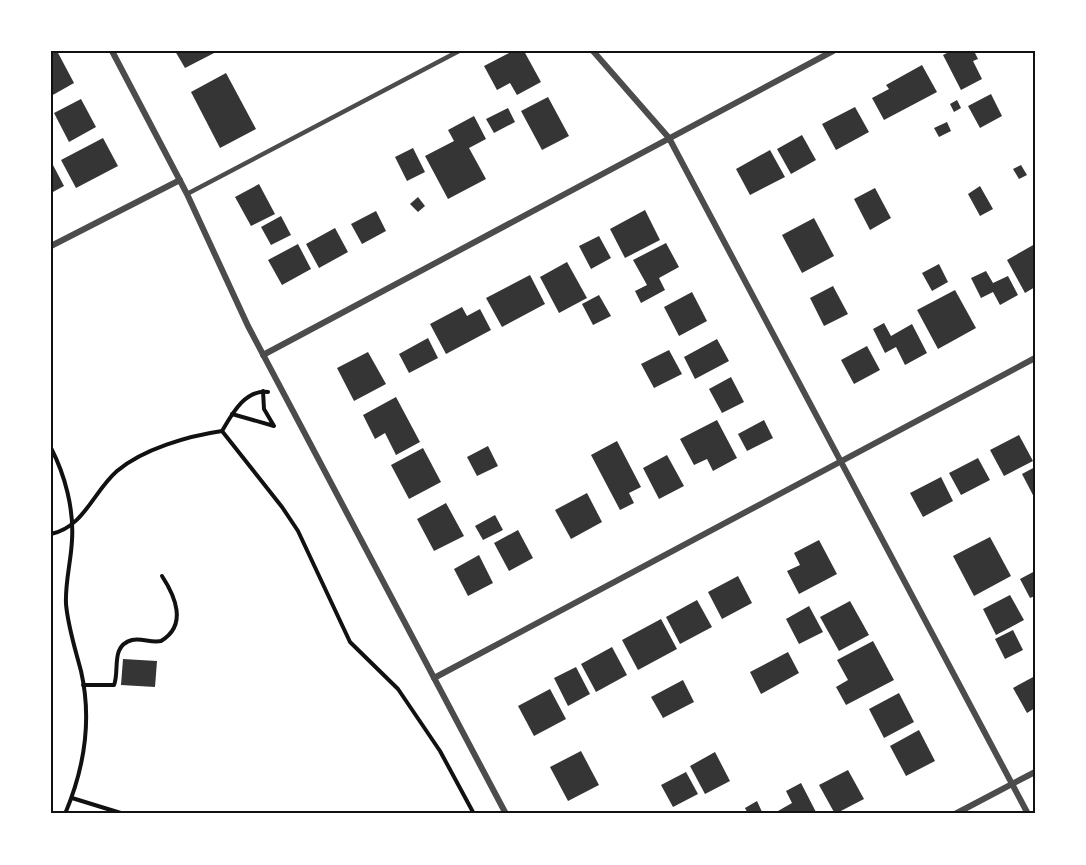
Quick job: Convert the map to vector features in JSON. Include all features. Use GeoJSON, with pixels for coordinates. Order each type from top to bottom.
{"type":"FeatureCollection","features":[{"type":"Feature","properties":{"kind":"street"},"geometry":{"type":"LineString","coordinates":[[112,51],[187,194],[283,394],[506,814]]}},
{"type":"Feature","properties":{"kind":"street"},"geometry":{"type":"LineString","coordinates":[[593,51],[669,138],[1028,814]]}},
{"type":"Feature","properties":{"kind":"street"},"geometry":{"type":"LineString","coordinates":[[263,355],[833,51]]}},
{"type":"Feature","properties":{"kind":"street"},"geometry":{"type":"LineString","coordinates":[[51,246],[180,180]]}},
{"type":"Feature","properties":{"kind":"street"},"geometry":{"type":"LineString","coordinates":[[434,678],[1035,358]]}},
{"type":"Feature","properties":{"kind":"street"},"geometry":{"type":"LineString","coordinates":[[955,814],[1035,772]]}},
{"type":"Feature","properties":{"kind":"lane"},"geometry":{"type":"LineString","coordinates":[[187,194],[459,51]]}},
{"type":"Feature","properties":{"kind":"path"},"geometry":{"type":"LineString","coordinates":[[232,414],[274,426],[264,409],[262,391]]}},
{"type":"Feature","properties":{"kind":"path"},"geometry":{"type":"LineString","coordinates":[[51,534],[73,526],[120,469],[172,445],[222,431],[243,400],[262,391],[283,394]]}},
{"type":"Feature","properties":{"kind":"path"},"geometry":{"type":"LineString","coordinates":[[222,431],[282,507],[297,531],[350,642],[398,689],[440,751],[474,814]]}},
{"type":"Feature","properties":{"kind":"path"},"geometry":{"type":"LineString","coordinates":[[51,448],[63,475],[73,526],[66,604],[83,686],[85,748],[72,798],[65,814]]}},
{"type":"Feature","properties":{"kind":"path"},"geometry":{"type":"LineString","coordinates":[[83,686],[114,685],[118,650],[122,646],[134,640],[161,641],[171,633],[176,621],[177,606],[162,576]]}},
{"type":"Feature","properties":{"kind":"path"},"geometry":{"type":"LineString","coordinates":[[72,798],[124,814]]}},
{"type":"Feature","properties":{"kind":"building"},"geometry":{"type":"Polygon","coordinates":[[[57,51],[74,83],[51,96],[51,53],[57,51]]]}},
{"type":"Feature","properties":{"kind":"building"},"geometry":{"type":"Polygon","coordinates":[[[175,51],[218,51],[185,68],[175,51]]]}},
{"type":"Feature","properties":{"kind":"building"},"geometry":{"type":"Polygon","coordinates":[[[513,51],[524,51],[541,82],[517,95],[510,83],[497,90],[484,66],[513,51]]]}},
{"type":"Feature","properties":{"kind":"building"},"geometry":{"type":"Polygon","coordinates":[[[951,51],[974,51],[978,59],[973,61],[982,79],[961,90],[943,55],[951,51]]]}},
{"type":"Feature","properties":{"kind":"building"},"geometry":{"type":"Polygon","coordinates":[[[922,65],[937,92],[884,120],[872,98],[889,89],[886,85],[922,65]]]}},
{"type":"Feature","properties":{"kind":"building"},"geometry":{"type":"Polygon","coordinates":[[[226,73],[256,129],[220,148],[191,92],[226,73]]]}},
{"type":"Feature","properties":{"kind":"building"},"geometry":{"type":"Polygon","coordinates":[[[991,94],[1002,116],[980,128],[968,106],[991,94]]]}},
{"type":"Feature","properties":{"kind":"building"},"geometry":{"type":"Polygon","coordinates":[[[548,97],[569,136],[542,150],[521,111],[548,97]]]}},
{"type":"Feature","properties":{"kind":"building"},"geometry":{"type":"Polygon","coordinates":[[[81,99],[96,127],[69,142],[54,113],[81,99]]]}},
{"type":"Feature","properties":{"kind":"building"},"geometry":{"type":"Polygon","coordinates":[[[957,100],[961,108],[954,112],[950,104],[957,100]]]}},
{"type":"Feature","properties":{"kind":"building"},"geometry":{"type":"Polygon","coordinates":[[[855,107],[869,132],[836,150],[822,124],[855,107]]]}},
{"type":"Feature","properties":{"kind":"building"},"geometry":{"type":"Polygon","coordinates":[[[508,108],[515,122],[494,133],[486,119],[508,108]]]}},
{"type":"Feature","properties":{"kind":"building"},"geometry":{"type":"Polygon","coordinates":[[[474,116],[486,139],[469,148],[486,179],[448,199],[425,156],[454,141],[448,130],[474,116]]]}},
{"type":"Feature","properties":{"kind":"building"},"geometry":{"type":"Polygon","coordinates":[[[947,122],[951,131],[939,137],[934,128],[947,122]]]}},
{"type":"Feature","properties":{"kind":"building"},"geometry":{"type":"Polygon","coordinates":[[[802,135],[816,160],[791,174],[777,149],[802,135]]]}},
{"type":"Feature","properties":{"kind":"building"},"geometry":{"type":"Polygon","coordinates":[[[103,138],[118,166],[76,188],[61,160],[103,138]]]}},
{"type":"Feature","properties":{"kind":"building"},"geometry":{"type":"Polygon","coordinates":[[[413,148],[425,172],[407,181],[395,157],[413,148]]]}},
{"type":"Feature","properties":{"kind":"building"},"geometry":{"type":"Polygon","coordinates":[[[770,150],[785,177],[750,195],[736,169],[770,150]]]}},
{"type":"Feature","properties":{"kind":"building"},"geometry":{"type":"Polygon","coordinates":[[[53,165],[64,186],[51,193],[51,166],[53,165]]]}},
{"type":"Feature","properties":{"kind":"building"},"geometry":{"type":"Polygon","coordinates":[[[1021,165],[1027,175],[1019,179],[1013,169],[1021,165]]]}},
{"type":"Feature","properties":{"kind":"building"},"geometry":{"type":"Polygon","coordinates":[[[259,184],[275,214],[251,226],[235,197],[259,184]]]}},
{"type":"Feature","properties":{"kind":"building"},"geometry":{"type":"Polygon","coordinates":[[[980,186],[993,209],[980,216],[968,194],[980,186]]]}},
{"type":"Feature","properties":{"kind":"building"},"geometry":{"type":"Polygon","coordinates":[[[875,188],[891,218],[870,230],[854,199],[875,188]]]}},
{"type":"Feature","properties":{"kind":"building"},"geometry":{"type":"Polygon","coordinates":[[[418,197],[425,206],[418,212],[410,204],[418,197]]]}},
{"type":"Feature","properties":{"kind":"building"},"geometry":{"type":"Polygon","coordinates":[[[645,210],[660,240],[625,258],[610,229],[645,210]]]}},
{"type":"Feature","properties":{"kind":"building"},"geometry":{"type":"Polygon","coordinates":[[[376,211],[386,231],[362,244],[351,224],[376,211]]]}},
{"type":"Feature","properties":{"kind":"building"},"geometry":{"type":"Polygon","coordinates":[[[281,216],[291,235],[271,245],[261,227],[281,216]]]}},
{"type":"Feature","properties":{"kind":"building"},"geometry":{"type":"Polygon","coordinates":[[[814,218],[834,256],[802,273],[782,235],[814,218]]]}},
{"type":"Feature","properties":{"kind":"building"},"geometry":{"type":"Polygon","coordinates":[[[335,228],[348,252],[319,268],[306,244],[335,228]]]}},
{"type":"Feature","properties":{"kind":"building"},"geometry":{"type":"Polygon","coordinates":[[[599,236],[611,258],[591,269],[579,246],[599,236]]]}},
{"type":"Feature","properties":{"kind":"building"},"geometry":{"type":"Polygon","coordinates":[[[666,243],[679,267],[659,278],[665,290],[641,303],[635,291],[647,285],[633,260],[666,243]]]}},
{"type":"Feature","properties":{"kind":"building"},"geometry":{"type":"Polygon","coordinates":[[[298,244],[311,269],[282,285],[268,260],[298,244]]]}},
{"type":"Feature","properties":{"kind":"building"},"geometry":{"type":"Polygon","coordinates":[[[1035,244],[1035,287],[1025,293],[1007,260],[1035,244]]]}},
{"type":"Feature","properties":{"kind":"building"},"geometry":{"type":"Polygon","coordinates":[[[567,262],[587,298],[559,313],[540,277],[567,262]]]}},
{"type":"Feature","properties":{"kind":"building"},"geometry":{"type":"Polygon","coordinates":[[[939,264],[948,282],[932,291],[922,273],[939,264]]]}},
{"type":"Feature","properties":{"kind":"building"},"geometry":{"type":"Polygon","coordinates":[[[986,271],[993,283],[1008,276],[1018,295],[1000,305],[993,292],[981,298],[971,278],[986,271]]]}},
{"type":"Feature","properties":{"kind":"building"},"geometry":{"type":"Polygon","coordinates":[[[530,275],[545,304],[502,327],[486,298],[530,275]]]}},
{"type":"Feature","properties":{"kind":"building"},"geometry":{"type":"Polygon","coordinates":[[[833,286],[848,314],[824,326],[810,298],[833,286]]]}},
{"type":"Feature","properties":{"kind":"building"},"geometry":{"type":"Polygon","coordinates":[[[955,290],[976,328],[938,349],[917,310],[955,290]]]}},
{"type":"Feature","properties":{"kind":"building"},"geometry":{"type":"Polygon","coordinates":[[[692,292],[707,321],[679,336],[664,307],[692,292]]]}},
{"type":"Feature","properties":{"kind":"building"},"geometry":{"type":"Polygon","coordinates":[[[599,295],[611,316],[593,325],[582,304],[599,295]]]}},
{"type":"Feature","properties":{"kind":"building"},"geometry":{"type":"Polygon","coordinates":[[[462,307],[467,316],[480,309],[491,330],[446,354],[430,324],[462,307]]]}},
{"type":"Feature","properties":{"kind":"building"},"geometry":{"type":"Polygon","coordinates":[[[884,323],[891,336],[912,324],[927,353],[905,365],[896,347],[885,353],[873,329],[884,323]]]}},
{"type":"Feature","properties":{"kind":"building"},"geometry":{"type":"Polygon","coordinates":[[[428,338],[438,358],[409,373],[399,354],[428,338]]]}},
{"type":"Feature","properties":{"kind":"building"},"geometry":{"type":"Polygon","coordinates":[[[717,339],[729,361],[695,379],[684,357],[717,339]]]}},
{"type":"Feature","properties":{"kind":"building"},"geometry":{"type":"Polygon","coordinates":[[[867,346],[880,370],[854,384],[841,360],[867,346]]]}},
{"type":"Feature","properties":{"kind":"building"},"geometry":{"type":"Polygon","coordinates":[[[669,350],[682,374],[654,388],[641,364],[669,350]]]}},
{"type":"Feature","properties":{"kind":"building"},"geometry":{"type":"Polygon","coordinates":[[[368,352],[386,384],[354,401],[337,368],[368,352]]]}},
{"type":"Feature","properties":{"kind":"building"},"geometry":{"type":"Polygon","coordinates":[[[731,377],[744,402],[722,413],[709,389],[731,377]]]}},
{"type":"Feature","properties":{"kind":"building"},"geometry":{"type":"Polygon","coordinates":[[[396,397],[420,442],[396,455],[385,433],[375,439],[363,415],[396,397]]]}},
{"type":"Feature","properties":{"kind":"building"},"geometry":{"type":"Polygon","coordinates":[[[717,420],[737,458],[713,471],[707,459],[694,465],[680,439],[717,420]]]}},
{"type":"Feature","properties":{"kind":"building"},"geometry":{"type":"Polygon","coordinates":[[[764,420],[773,438],[747,451],[738,434],[764,420]]]}},
{"type":"Feature","properties":{"kind":"building"},"geometry":{"type":"Polygon","coordinates":[[[1019,435],[1033,461],[1004,476],[990,450],[1019,435]]]}},
{"type":"Feature","properties":{"kind":"building"},"geometry":{"type":"Polygon","coordinates":[[[617,441],[641,487],[629,493],[634,503],[620,510],[591,455],[617,441]]]}},
{"type":"Feature","properties":{"kind":"building"},"geometry":{"type":"Polygon","coordinates":[[[488,446],[498,466],[477,476],[467,457],[488,446]]]}},
{"type":"Feature","properties":{"kind":"building"},"geometry":{"type":"Polygon","coordinates":[[[423,448],[441,482],[409,499],[391,465],[423,448]]]}},
{"type":"Feature","properties":{"kind":"building"},"geometry":{"type":"Polygon","coordinates":[[[667,455],[684,486],[659,499],[643,468],[667,455]]]}},
{"type":"Feature","properties":{"kind":"building"},"geometry":{"type":"Polygon","coordinates":[[[978,458],[990,480],[961,495],[949,473],[978,458]]]}},
{"type":"Feature","properties":{"kind":"building"},"geometry":{"type":"Polygon","coordinates":[[[1035,467],[1035,499],[1022,474],[1035,467]]]}},
{"type":"Feature","properties":{"kind":"building"},"geometry":{"type":"Polygon","coordinates":[[[941,477],[953,501],[923,517],[910,493],[941,477]]]}},
{"type":"Feature","properties":{"kind":"building"},"geometry":{"type":"Polygon","coordinates":[[[587,493],[602,522],[571,539],[555,510],[587,493]]]}},
{"type":"Feature","properties":{"kind":"building"},"geometry":{"type":"Polygon","coordinates":[[[446,503],[464,536],[434,551],[417,519],[446,503]]]}},
{"type":"Feature","properties":{"kind":"building"},"geometry":{"type":"Polygon","coordinates":[[[495,515],[503,530],[483,540],[475,526],[495,515]]]}},
{"type":"Feature","properties":{"kind":"building"},"geometry":{"type":"Polygon","coordinates":[[[518,530],[533,558],[509,571],[494,543],[518,530]]]}},
{"type":"Feature","properties":{"kind":"building"},"geometry":{"type":"Polygon","coordinates":[[[990,537],[1011,576],[974,596],[953,556],[990,537]]]}},
{"type":"Feature","properties":{"kind":"building"},"geometry":{"type":"Polygon","coordinates":[[[819,540],[837,574],[799,594],[787,571],[800,565],[794,553],[819,540]]]}},
{"type":"Feature","properties":{"kind":"building"},"geometry":{"type":"Polygon","coordinates":[[[479,555],[493,583],[468,596],[454,569],[479,555]]]}},
{"type":"Feature","properties":{"kind":"building"},"geometry":{"type":"Polygon","coordinates":[[[1035,571],[1035,596],[1030,598],[1020,579],[1035,571]]]}},
{"type":"Feature","properties":{"kind":"building"},"geometry":{"type":"Polygon","coordinates":[[[738,576],[752,603],[722,619],[708,592],[738,576]]]}},
{"type":"Feature","properties":{"kind":"building"},"geometry":{"type":"Polygon","coordinates":[[[1010,595],[1024,620],[996,635],[983,609],[1010,595]]]}},
{"type":"Feature","properties":{"kind":"building"},"geometry":{"type":"Polygon","coordinates":[[[697,600],[712,627],[680,644],[666,617],[697,600]]]}},
{"type":"Feature","properties":{"kind":"building"},"geometry":{"type":"Polygon","coordinates":[[[850,601],[869,635],[839,651],[820,617],[850,601]]]}},
{"type":"Feature","properties":{"kind":"building"},"geometry":{"type":"Polygon","coordinates":[[[809,606],[823,632],[799,644],[786,619],[809,606]]]}},
{"type":"Feature","properties":{"kind":"building"},"geometry":{"type":"Polygon","coordinates":[[[661,619],[677,649],[638,670],[622,640],[661,619]]]}},
{"type":"Feature","properties":{"kind":"building"},"geometry":{"type":"Polygon","coordinates":[[[1013,630],[1023,650],[1005,659],[995,639],[1013,630]]]}},
{"type":"Feature","properties":{"kind":"building"},"geometry":{"type":"Polygon","coordinates":[[[873,641],[894,680],[846,705],[836,687],[848,680],[837,660],[873,641]]]}},
{"type":"Feature","properties":{"kind":"building"},"geometry":{"type":"Polygon","coordinates":[[[612,647],[627,675],[596,692],[581,664],[612,647]]]}},
{"type":"Feature","properties":{"kind":"building"},"geometry":{"type":"Polygon","coordinates":[[[788,652],[799,673],[761,694],[750,672],[788,652]]]}},
{"type":"Feature","properties":{"kind":"building"},"geometry":{"type":"Polygon","coordinates":[[[123,659],[157,661],[155,687],[121,685],[123,659]]]}},
{"type":"Feature","properties":{"kind":"building"},"geometry":{"type":"Polygon","coordinates":[[[576,667],[590,694],[568,706],[554,678],[576,667]]]}},
{"type":"Feature","properties":{"kind":"building"},"geometry":{"type":"Polygon","coordinates":[[[1035,676],[1035,708],[1027,713],[1013,688],[1035,676]]]}},
{"type":"Feature","properties":{"kind":"building"},"geometry":{"type":"Polygon","coordinates":[[[683,680],[694,702],[663,718],[651,697],[683,680]]]}},
{"type":"Feature","properties":{"kind":"building"},"geometry":{"type":"Polygon","coordinates":[[[550,689],[566,719],[534,736],[518,706],[550,689]]]}},
{"type":"Feature","properties":{"kind":"building"},"geometry":{"type":"Polygon","coordinates":[[[899,693],[914,722],[884,738],[869,709],[899,693]]]}},
{"type":"Feature","properties":{"kind":"building"},"geometry":{"type":"Polygon","coordinates":[[[919,730],[935,761],[906,776],[890,746],[919,730]]]}},
{"type":"Feature","properties":{"kind":"building"},"geometry":{"type":"Polygon","coordinates":[[[581,751],[599,785],[568,801],[550,767],[581,751]]]}},
{"type":"Feature","properties":{"kind":"building"},"geometry":{"type":"Polygon","coordinates":[[[715,752],[730,781],[705,794],[690,766],[715,752]]]}},
{"type":"Feature","properties":{"kind":"building"},"geometry":{"type":"Polygon","coordinates":[[[848,770],[864,799],[835,814],[819,785],[848,770]]]}},
{"type":"Feature","properties":{"kind":"building"},"geometry":{"type":"Polygon","coordinates":[[[686,772],[698,794],[673,807],[661,785],[686,772]]]}},
{"type":"Feature","properties":{"kind":"building"},"geometry":{"type":"Polygon","coordinates":[[[801,783],[817,814],[780,814],[778,811],[792,803],[786,791],[801,783]]]}},
{"type":"Feature","properties":{"kind":"building"},"geometry":{"type":"Polygon","coordinates":[[[757,801],[763,814],[748,814],[745,808],[757,801]]]}}]}
